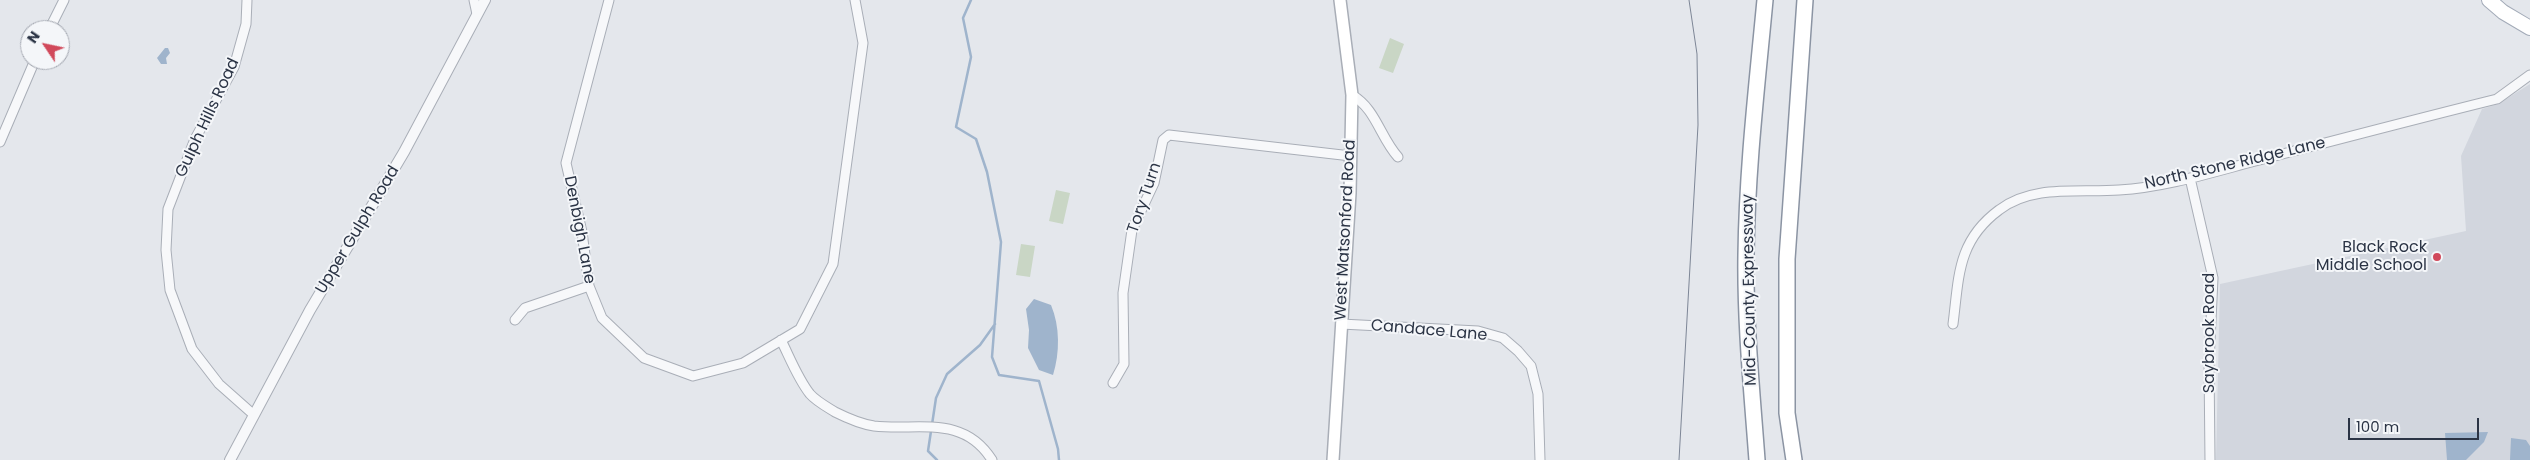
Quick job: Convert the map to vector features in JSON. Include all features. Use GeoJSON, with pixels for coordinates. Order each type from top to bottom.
{"type":"FeatureCollection","features":[{"type":"Feature","properties":{"kind":"highway","name":"Mid-County Expressway"},"geometry":{"type":"LineString","coordinates":[[1757,460],[1749,342],[1746,256],[1748,168],[1765,0]]}},
{"type":"Feature","properties":{"kind":"highway"},"geometry":{"type":"LineString","coordinates":[[1794,460],[1788,413],[1787,259],[1805,0]]}},
{"type":"Feature","properties":{"kind":"main road","name":"West Matsonford Road"},"geometry":{"type":"LineString","coordinates":[[1333,460],[1351,156],[1352,95],[1340,0]]}},
{"type":"Feature","properties":{"kind":"main road"},"geometry":{"type":"LineString","coordinates":[[2488,0],[2503,12],[2530,28]]}},
{"type":"Feature","properties":{"kind":"street"},"geometry":{"type":"LineString","coordinates":[[54,20],[64,0]]}},
{"type":"Feature","properties":{"kind":"street","name":"Gulph Hills Road"},"geometry":{"type":"LineString","coordinates":[[247,0],[246,24],[234,67],[195,140],[168,209],[166,250],[170,290],[192,349],[219,384],[254,415]]}},
{"type":"Feature","properties":{"kind":"street"},"geometry":{"type":"LineString","coordinates":[[474,0],[477,14]]}},
{"type":"Feature","properties":{"kind":"street","name":"Upper Gulph Road"},"geometry":{"type":"LineString","coordinates":[[230,460],[310,310],[404,152],[485,0]]}},
{"type":"Feature","properties":{"kind":"street","name":"Denbigh Lane"},"geometry":{"type":"LineString","coordinates":[[609,0],[566,163],[582,232],[589,286],[602,318],[644,358],[693,376],[743,363],[800,329],[833,264],[863,43],[855,0]]}},
{"type":"Feature","properties":{"kind":"street"},"geometry":{"type":"LineString","coordinates":[[0,142],[31,70]]}},
{"type":"Feature","properties":{"kind":"street","name":"North Stone Ridge Lane"},"geometry":{"type":"LineString","coordinates":[[1953,324],[1961,260],[1969,243],[1983,224],[2000,209],[2017,199],[2050,192],[2122,190],[2190,178],[2497,99],[2530,74]]}},
{"type":"Feature","properties":{"kind":"street"},"geometry":{"type":"LineString","coordinates":[[1352,95],[1363,101],[1372,113],[1384,138],[1398,158]]}},
{"type":"Feature","properties":{"kind":"street","name":"Tory Turn"},"geometry":{"type":"LineString","coordinates":[[1113,383],[1124,364],[1123,293],[1132,230],[1154,182],[1163,140],[1170,135],[1351,156]]}},
{"type":"Feature","properties":{"kind":"street","name":"Saybrook Road"},"geometry":{"type":"LineString","coordinates":[[2190,178],[2213,278],[2210,363],[2210,460]]}},
{"type":"Feature","properties":{"kind":"street"},"geometry":{"type":"LineString","coordinates":[[516,320],[525,308],[589,286]]}},
{"type":"Feature","properties":{"kind":"street","name":"Candace Lane"},"geometry":{"type":"LineString","coordinates":[[1341,324],[1478,331],[1503,338],[1531,366],[1538,394],[1540,460]]}},
{"type":"Feature","properties":{"kind":"street"},"geometry":{"type":"LineString","coordinates":[[781,340],[811,394],[826,407],[851,420],[874,426],[945,426],[964,434],[987,453],[992,460]]}},
{"type":"Feature","properties":{"kind":"shaded area","name":"Black Rock Middle School"},"geometry":{"type":"Polygon","coordinates":[[[2530,84],[2530,460],[2216,460],[2220,284],[2466,231],[2461,156],[2482,109],[2498,104],[2530,84]]]}},
{"type":"Feature","properties":{"kind":"green space"},"geometry":{"type":"Polygon","coordinates":[[[1390,38],[1404,44],[1393,73],[1379,68],[1390,38]]]}},
{"type":"Feature","properties":{"kind":"green space"},"geometry":{"type":"Polygon","coordinates":[[[1056,190],[1070,193],[1063,224],[1049,221],[1056,190]]]}},
{"type":"Feature","properties":{"kind":"green space"},"geometry":{"type":"Polygon","coordinates":[[[1021,244],[1035,246],[1030,277],[1016,275],[1021,244]]]}},
{"type":"Feature","properties":{"kind":"water"},"geometry":{"type":"Polygon","coordinates":[[[165,48],[168,48],[170,53],[166,58],[167,64],[161,64],[157,58],[165,48]]]}},
{"type":"Feature","properties":{"kind":"water"},"geometry":{"type":"Polygon","coordinates":[[[1034,299],[1051,305],[1054,313],[1058,340],[1057,358],[1053,375],[1039,370],[1028,348],[1029,330],[1026,309],[1034,299]]]}},
{"type":"Feature","properties":{"kind":"water"},"geometry":{"type":"Polygon","coordinates":[[[2488,432],[2484,442],[2466,460],[2447,460],[2445,433],[2488,432]]]}},
{"type":"Feature","properties":{"kind":"water"},"geometry":{"type":"Polygon","coordinates":[[[2511,438],[2526,440],[2530,446],[2530,460],[2510,460],[2511,438]]]}},
{"type":"Feature","properties":{"kind":"waterway"},"geometry":{"type":"LineString","coordinates":[[971,0],[963,18],[971,57],[956,127],[976,139],[987,172],[1001,242],[992,357],[999,375],[1039,381],[1058,449],[1059,460]]}},
{"type":"Feature","properties":{"kind":"waterway"},"geometry":{"type":"LineString","coordinates":[[937,460],[928,451],[936,398],[947,374],[980,345],[995,324]]}},
{"type":"Feature","properties":{"kind":"tram line"},"geometry":{"type":"LineString","coordinates":[[1679,460],[1698,125],[1697,54],[1689,0]]}},
{"type":"Feature","properties":{"kind":"place","name":"Black Rock Middle School"},"geometry":{"type":"Point","coordinates":[2437,257]}}]}
